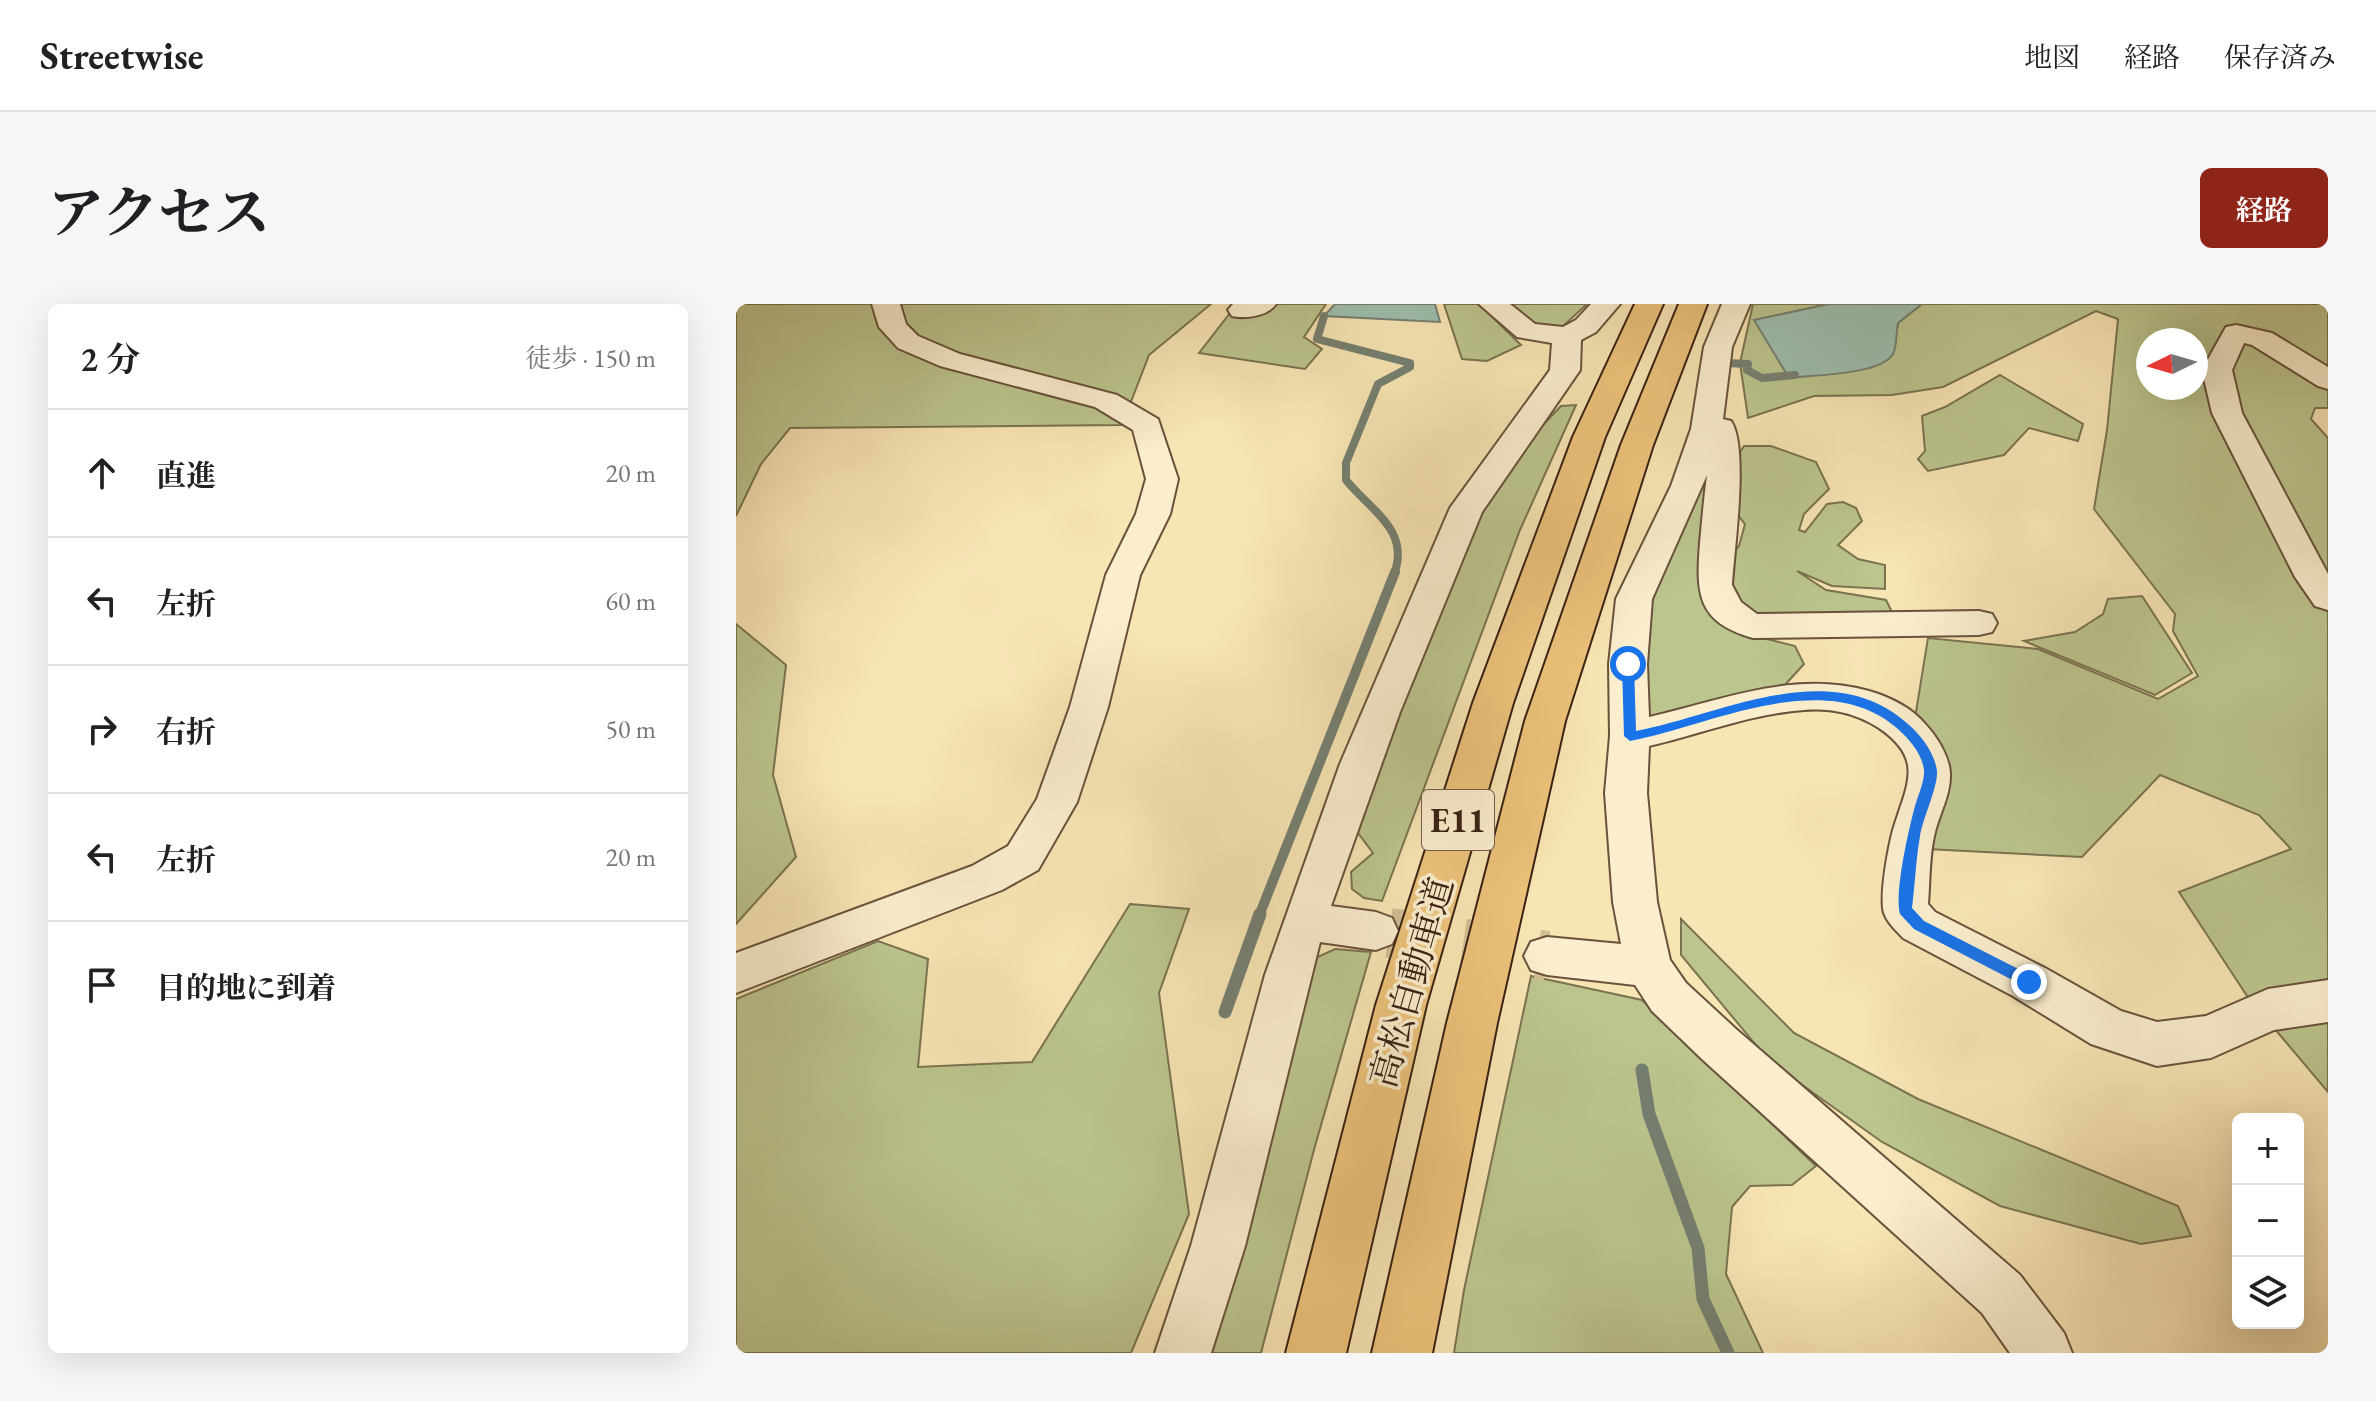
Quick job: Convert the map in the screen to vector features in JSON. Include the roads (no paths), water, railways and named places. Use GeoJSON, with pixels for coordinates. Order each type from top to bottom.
{"type":"FeatureCollection","features":[{"type":"Feature","properties":{"kind":"highway","name":"高松自動車道"},"geometry":{"type":"LineString","coordinates":[[1316,1353],[1401,1005],[1493,703],[1589,437],[1649,304]]}},
{"type":"Feature","properties":{"kind":"highway","name":"高松自動車道"},"geometry":{"type":"LineString","coordinates":[[1402,1353],[1472,1023],[1545,721],[1637,445],[1693,304]]}},
{"type":"Feature","properties":{"kind":"street"},"geometry":{"type":"LineString","coordinates":[[736,973],[987,878],[1023,858],[1056,802],[1089,707],[1123,575],[1153,514],[1162,479],[1147,426],[1106,401],[950,360],[908,342],[893,327],[886,304]]}},
{"type":"Feature","properties":{"kind":"street"},"geometry":{"type":"LineString","coordinates":[[1493,304],[1527,331],[1567,336],[1586,326],[1606,304]]}},
{"type":"Feature","properties":{"kind":"street"},"geometry":{"type":"LineString","coordinates":[[1736,304],[1718,347],[1707,426],[1687,486],[1634,599],[1628,664],[1630,736],[1626,793],[1635,902],[1648,967],[1669,997],[1710,1035],[2001,1294],[2044,1353]]}},
{"type":"Feature","properties":{"kind":"street"},"geometry":{"type":"LineString","coordinates":[[2328,380],[2262,339],[2236,333],[2217,370],[2227,413],[2312,577],[2328,598]]}},
{"type":"Feature","properties":{"kind":"street"},"geometry":{"type":"LineString","coordinates":[[1183,1353],[1235,1192],[1259,1073],[1304,921],[1383,705],[1462,519],[1565,370],[1567,336]]}},
{"type":"Feature","properties":{"kind":"street"},"geometry":{"type":"LineString","coordinates":[[1707,426],[1720,428],[1724,458],[1714,585],[1719,604],[1735,619],[1753,626],[1979,623]]}},
{"type":"Feature","properties":{"kind":"street"},"geometry":{"type":"LineString","coordinates":[[1630,736],[1670,729],[1730,708],[1773,699],[1838,697],[1871,706],[1895,719],[1917,739],[1931,772],[1913,835],[1905,910],[1919,925],[2029,982],[2108,1029],[2157,1044],[2211,1037],[2268,1010],[2328,1001]]}},
{"type":"Feature","properties":{"kind":"street"},"geometry":{"type":"LineString","coordinates":[[1304,921],[1376,931]]}},
{"type":"Feature","properties":{"kind":"street"},"geometry":{"type":"LineString","coordinates":[[1547,956],[1648,967]]}},
{"type":"Feature","properties":{"kind":"waterway"},"geometry":{"type":"LineString","coordinates":[[1324,316],[1317,339],[1410,363],[1410,367],[1378,384],[1346,463],[1346,480],[1385,521],[1392,533],[1398,559],[1394,574]]}},
{"type":"Feature","properties":{"kind":"waterway"},"geometry":{"type":"LineString","coordinates":[[1725,363],[1748,364],[1747,370],[1762,378],[1795,375]]}},
{"type":"Feature","properties":{"kind":"waterway"},"geometry":{"type":"LineString","coordinates":[[1259,916],[1395,572]]}},
{"type":"Feature","properties":{"kind":"waterway"},"geometry":{"type":"LineString","coordinates":[[1225,1012],[1260,914]]}},
{"type":"Feature","properties":{"kind":"waterway"},"geometry":{"type":"LineString","coordinates":[[1642,1070],[1649,1114],[1698,1248],[1703,1299],[1728,1353]]}},
{"type":"Feature","properties":{"kind":"tunnel"},"geometry":{"type":"LineString","coordinates":[[1389,933],[1547,956]]}}]}
